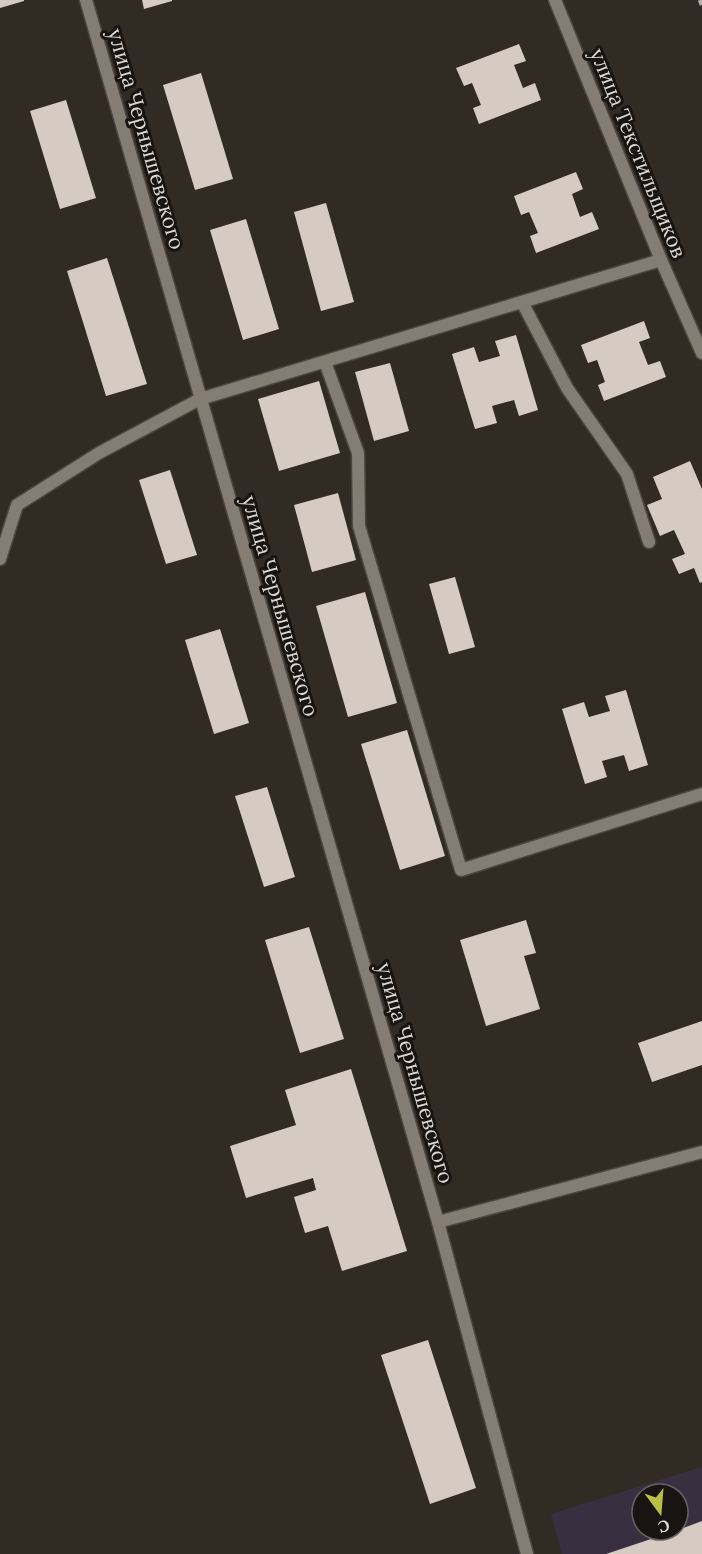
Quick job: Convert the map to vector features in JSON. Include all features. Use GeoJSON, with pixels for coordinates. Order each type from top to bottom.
{"type":"FeatureCollection","features":[{"type":"Feature","properties":{"kind":"street","name":"улица Чернышевского"},"geometry":{"type":"LineString","coordinates":[[86,0],[438,1222],[527,1554]]}},
{"type":"Feature","properties":{"kind":"street","name":"улица Текстильщиков"},"geometry":{"type":"LineString","coordinates":[[555,0],[661,260],[702,353]]}},
{"type":"Feature","properties":{"kind":"street"},"geometry":{"type":"LineString","coordinates":[[0,559],[17,505],[99,453],[200,399],[661,260]]}},
{"type":"Feature","properties":{"kind":"street"},"geometry":{"type":"LineString","coordinates":[[522,302],[567,388],[627,474],[649,542]]}},
{"type":"Feature","properties":{"kind":"street"},"geometry":{"type":"LineString","coordinates":[[325,362],[357,453],[359,526],[461,870],[702,794]]}},
{"type":"Feature","properties":{"kind":"street"},"geometry":{"type":"LineString","coordinates":[[438,1222],[702,1152]]}},
{"type":"Feature","properties":{"kind":"shaded area"},"geometry":{"type":"Polygon","coordinates":[[[702,1467],[702,1554],[562,1554],[551,1514],[630,1489],[630,1542],[690,1542],[690,1482],[654,1482],[702,1467]]]}},
{"type":"Feature","properties":{"kind":"building"},"geometry":{"type":"Polygon","coordinates":[[[0,0],[24,0],[24,1],[0,8],[0,0]]]}},
{"type":"Feature","properties":{"kind":"building"},"geometry":{"type":"Polygon","coordinates":[[[142,0],[172,0],[172,1],[144,9],[142,0]]]}},
{"type":"Feature","properties":{"kind":"building"},"geometry":{"type":"Polygon","coordinates":[[[519,44],[526,61],[514,65],[523,88],[535,83],[541,100],[479,124],[473,108],[481,105],[472,83],[464,86],[456,68],[519,44]]]}},
{"type":"Feature","properties":{"kind":"building"},"geometry":{"type":"Polygon","coordinates":[[[201,73],[233,179],[195,190],[163,85],[201,73]]]}},
{"type":"Feature","properties":{"kind":"building"},"geometry":{"type":"Polygon","coordinates":[[[66,100],[96,198],[60,209],[30,111],[66,100]]]}},
{"type":"Feature","properties":{"kind":"building"},"geometry":{"type":"Polygon","coordinates":[[[576,172],[583,189],[572,194],[580,217],[592,212],[599,229],[536,253],[530,236],[538,233],[529,212],[521,215],[514,196],[576,172]]]}},
{"type":"Feature","properties":{"kind":"building"},"geometry":{"type":"Polygon","coordinates":[[[326,203],[354,302],[321,311],[294,212],[326,203]]]}},
{"type":"Feature","properties":{"kind":"building"},"geometry":{"type":"Polygon","coordinates":[[[246,219],[279,329],[243,340],[210,230],[246,219]]]}},
{"type":"Feature","properties":{"kind":"building"},"geometry":{"type":"Polygon","coordinates":[[[107,258],[147,384],[106,396],[67,271],[107,258]]]}},
{"type":"Feature","properties":{"kind":"building"},"geometry":{"type":"Polygon","coordinates":[[[644,321],[650,338],[639,342],[648,365],[660,361],[666,377],[604,401],[598,385],[605,382],[597,360],[588,363],[581,345],[644,321]]]}},
{"type":"Feature","properties":{"kind":"building"},"geometry":{"type":"Polygon","coordinates":[[[516,335],[538,410],[519,416],[514,400],[492,406],[497,423],[475,429],[452,354],[474,347],[479,362],[500,356],[495,341],[516,335]]]}},
{"type":"Feature","properties":{"kind":"building"},"geometry":{"type":"Polygon","coordinates":[[[390,363],[409,431],[374,441],[355,372],[390,363]]]}},
{"type":"Feature","properties":{"kind":"building"},"geometry":{"type":"Polygon","coordinates":[[[319,381],[340,453],[279,471],[258,399],[319,381]]]}},
{"type":"Feature","properties":{"kind":"building"},"geometry":{"type":"Polygon","coordinates":[[[690,461],[702,489],[702,582],[700,583],[694,568],[679,574],[672,559],[685,554],[674,530],[660,536],[647,505],[662,499],[653,477],[690,461]]]}},
{"type":"Feature","properties":{"kind":"building"},"geometry":{"type":"Polygon","coordinates":[[[170,470],[197,555],[166,564],[139,480],[170,470]]]}},
{"type":"Feature","properties":{"kind":"building"},"geometry":{"type":"Polygon","coordinates":[[[338,493],[356,560],[312,572],[294,505],[338,493]]]}},
{"type":"Feature","properties":{"kind":"building"},"geometry":{"type":"Polygon","coordinates":[[[455,577],[475,647],[449,654],[429,584],[455,577]]]}},
{"type":"Feature","properties":{"kind":"building"},"geometry":{"type":"Polygon","coordinates":[[[365,592],[397,703],[348,717],[316,606],[365,592]]]}},
{"type":"Feature","properties":{"kind":"building"},"geometry":{"type":"Polygon","coordinates":[[[220,629],[249,723],[214,734],[185,640],[220,629]]]}},
{"type":"Feature","properties":{"kind":"building"},"geometry":{"type":"Polygon","coordinates":[[[626,690],[648,765],[629,771],[624,755],[602,761],[607,777],[585,784],[562,709],[584,702],[589,717],[610,711],[605,696],[626,690]]]}},
{"type":"Feature","properties":{"kind":"building"},"geometry":{"type":"Polygon","coordinates":[[[407,730],[445,856],[400,870],[361,744],[407,730]]]}},
{"type":"Feature","properties":{"kind":"building"},"geometry":{"type":"Polygon","coordinates":[[[267,787],[295,877],[264,887],[235,796],[267,787]]]}},
{"type":"Feature","properties":{"kind":"building"},"geometry":{"type":"Polygon","coordinates":[[[526,920],[536,953],[524,956],[540,1009],[486,1026],[460,940],[526,920]]]}},
{"type":"Feature","properties":{"kind":"building"},"geometry":{"type":"Polygon","coordinates":[[[309,927],[344,1039],[300,1053],[265,940],[309,927]]]}},
{"type":"Feature","properties":{"kind":"building"},"geometry":{"type":"Polygon","coordinates":[[[702,1021],[702,1065],[652,1082],[638,1043],[702,1021]]]}},
{"type":"Feature","properties":{"kind":"building"},"geometry":{"type":"Polygon","coordinates":[[[351,1069],[407,1251],[342,1271],[328,1226],[305,1233],[294,1197],[316,1190],[313,1178],[246,1198],[230,1146],[296,1125],[285,1090],[351,1069]]]}},
{"type":"Feature","properties":{"kind":"building"},"geometry":{"type":"Polygon","coordinates":[[[428,1340],[476,1488],[430,1504],[381,1355],[428,1340]]]}},
{"type":"Feature","properties":{"kind":"building"},"geometry":{"type":"Polygon","coordinates":[[[702,1521],[702,1554],[606,1554],[642,1542],[690,1542],[690,1526],[702,1521]]]}},
{"type":"Feature","properties":{"kind":"railway"},"geometry":{"type":"LineString","coordinates":[[700,0],[702,5]]}}]}
